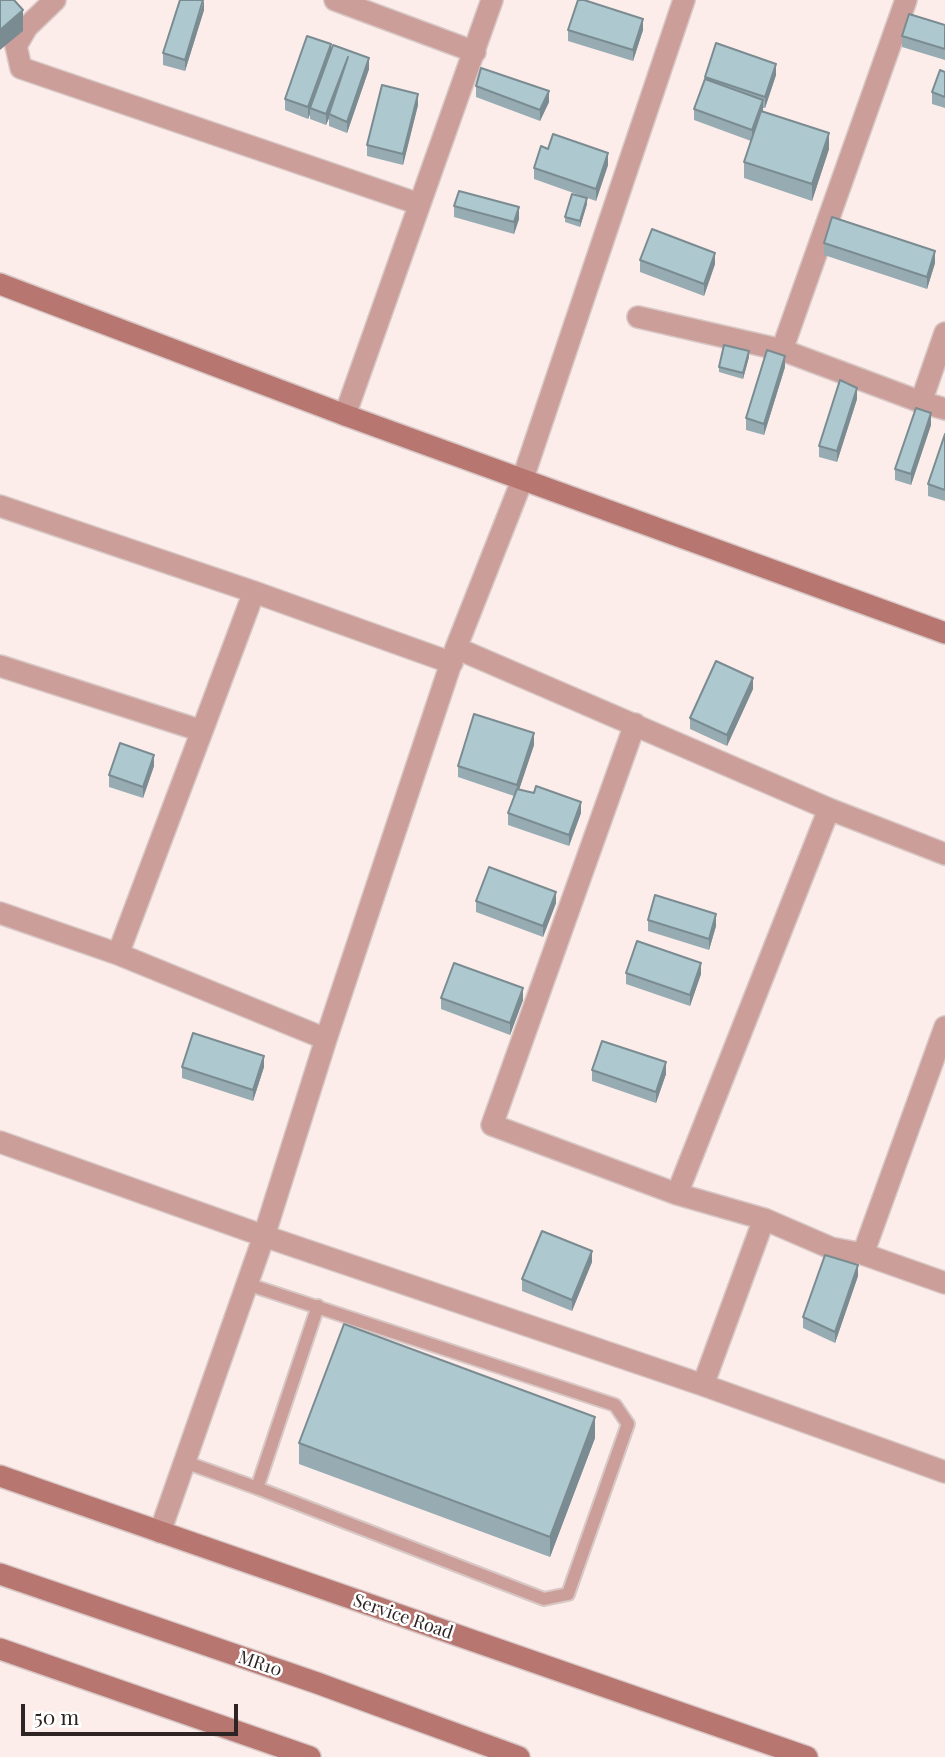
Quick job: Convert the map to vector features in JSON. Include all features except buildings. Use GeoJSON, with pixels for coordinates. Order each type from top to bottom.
{"type":"FeatureCollection","features":[{"type":"Feature","properties":{"kind":"street"},"geometry":{"type":"LineString","coordinates":[[55,0],[27,27],[16,46],[21,68],[419,204]]}},
{"type":"Feature","properties":{"kind":"street"},"geometry":{"type":"LineString","coordinates":[[335,0],[475,52]]}},
{"type":"Feature","properties":{"kind":"street"},"geometry":{"type":"LineString","coordinates":[[345,415],[492,0]]}},
{"type":"Feature","properties":{"kind":"street"},"geometry":{"type":"LineString","coordinates":[[160,1532],[264,1236],[326,1039],[454,655],[523,478],[684,0]]}},
{"type":"Feature","properties":{"kind":"street"},"geometry":{"type":"LineString","coordinates":[[782,350],[906,0]]}},
{"type":"Feature","properties":{"kind":"street"},"geometry":{"type":"LineString","coordinates":[[0,284],[345,415],[945,633]]}},
{"type":"Feature","properties":{"kind":"street"},"geometry":{"type":"LineString","coordinates":[[638,317],[782,350],[945,409]]}},
{"type":"Feature","properties":{"kind":"street"},"geometry":{"type":"LineString","coordinates":[[921,402],[945,333]]}},
{"type":"Feature","properties":{"kind":"street"},"geometry":{"type":"LineString","coordinates":[[0,506],[254,592],[454,655],[635,724],[829,809],[945,854]]}},
{"type":"Feature","properties":{"kind":"street"},"geometry":{"type":"LineString","coordinates":[[118,954],[254,592]]}},
{"type":"Feature","properties":{"kind":"street"},"geometry":{"type":"LineString","coordinates":[[0,666],[202,731]]}},
{"type":"Feature","properties":{"kind":"street"},"geometry":{"type":"LineString","coordinates":[[635,724],[492,1125],[677,1194],[764,1219],[831,1248],[863,1254],[945,1283]]}},
{"type":"Feature","properties":{"kind":"street"},"geometry":{"type":"LineString","coordinates":[[677,1194],[829,809]]}},
{"type":"Feature","properties":{"kind":"street"},"geometry":{"type":"LineString","coordinates":[[0,913],[118,954],[326,1039]]}},
{"type":"Feature","properties":{"kind":"street"},"geometry":{"type":"LineString","coordinates":[[863,1254],[945,1027]]}},
{"type":"Feature","properties":{"kind":"street"},"geometry":{"type":"LineString","coordinates":[[0,1142],[264,1236],[704,1385],[945,1472]]}},
{"type":"Feature","properties":{"kind":"street"},"geometry":{"type":"LineString","coordinates":[[704,1385],[764,1219]]}},
{"type":"Feature","properties":{"kind":"street","name":"Service Road"},"geometry":{"type":"LineString","coordinates":[[0,1476],[807,1757]]}},
{"type":"Feature","properties":{"kind":"street","name":"MR10"},"geometry":{"type":"LineString","coordinates":[[0,1574],[317,1683],[519,1757]]}},
{"type":"Feature","properties":{"kind":"street"},"geometry":{"type":"LineString","coordinates":[[0,1649],[310,1757]]}},
{"type":"Feature","properties":{"kind":"lane"},"geometry":{"type":"LineString","coordinates":[[185,1462],[544,1598],[556,1597],[568,1594],[628,1424],[615,1405],[247,1284]]}},
{"type":"Feature","properties":{"kind":"lane"},"geometry":{"type":"LineString","coordinates":[[257,1488],[318,1306]]}}]}
